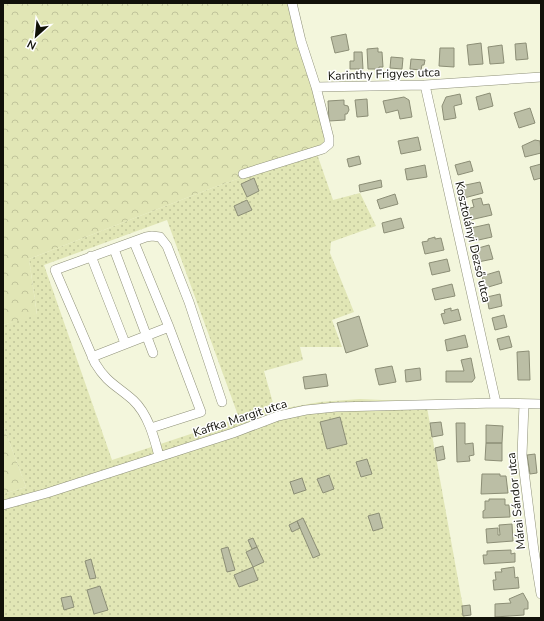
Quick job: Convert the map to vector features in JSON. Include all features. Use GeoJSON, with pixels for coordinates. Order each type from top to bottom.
{"type":"FeatureCollection","features":[{"type":"Feature","properties":{"kind":"street","name":"Karinthy Frigyes utca"},"geometry":{"type":"LineString","coordinates":[[292,3],[301,41],[316,88],[425,85],[541,77]]}},
{"type":"Feature","properties":{"kind":"street","name":"Kosztolányi Dezső utca"},"geometry":{"type":"LineString","coordinates":[[425,85],[496,403]]}},
{"type":"Feature","properties":{"kind":"street"},"geometry":{"type":"LineString","coordinates":[[243,174],[323,148],[329,144],[329,138],[316,88]]}},
{"type":"Feature","properties":{"kind":"street"},"geometry":{"type":"LineString","coordinates":[[159,456],[151,428],[141,409],[133,400],[112,385],[102,374],[92,357],[55,270],[146,237],[160,237],[167,246],[189,302],[222,402]]}},
{"type":"Feature","properties":{"kind":"street"},"geometry":{"type":"LineString","coordinates":[[134,242],[169,327],[201,412],[151,428]]}},
{"type":"Feature","properties":{"kind":"street"},"geometry":{"type":"LineString","coordinates":[[114,249],[153,353]]}},
{"type":"Feature","properties":{"kind":"street"},"geometry":{"type":"LineString","coordinates":[[91,256],[125,344]]}},
{"type":"Feature","properties":{"kind":"street"},"geometry":{"type":"LineString","coordinates":[[92,357],[169,327]]}},
{"type":"Feature","properties":{"kind":"street","name":"Kaffka Margit utca"},"geometry":{"type":"LineString","coordinates":[[3,505],[47,493],[233,433],[278,416],[306,410],[336,407],[496,403],[541,404]]}},
{"type":"Feature","properties":{"kind":"street","name":"Márai Sándor utca"},"geometry":{"type":"LineString","coordinates":[[524,404],[522,455],[534,552],[541,594]]}},
{"type":"Feature","properties":{"kind":"green space"},"geometry":{"type":"Polygon","coordinates":[[[3,3],[289,3],[326,140],[316,151],[212,188],[29,259],[37,315],[3,325],[3,3]]]}},
{"type":"Feature","properties":{"kind":"green space"},"geometry":{"type":"Polygon","coordinates":[[[316,151],[333,200],[360,193],[376,226],[331,242],[330,253],[354,312],[332,320],[342,347],[300,347],[303,360],[264,371],[275,410],[320,402],[360,399],[426,402],[465,618],[3,618],[3,494],[26,487],[3,425],[3,325],[37,314],[29,259],[212,188],[316,151]],[[167,220],[44,265],[112,460],[239,418],[167,220]]]}},
{"type":"Feature","properties":{"kind":"green space"},"geometry":{"type":"Polygon","coordinates":[[[3,425],[26,487],[3,494],[3,425]]]}},
{"type":"Feature","properties":{"kind":"building"},"geometry":{"type":"Polygon","coordinates":[[[346,34],[349,50],[335,53],[331,37],[346,34]]]}},
{"type":"Feature","properties":{"kind":"building"},"geometry":{"type":"Polygon","coordinates":[[[481,43],[483,64],[469,65],[467,45],[481,43]]]}},
{"type":"Feature","properties":{"kind":"building"},"geometry":{"type":"Polygon","coordinates":[[[526,43],[528,59],[516,60],[515,44],[526,43]]]}},
{"type":"Feature","properties":{"kind":"building"},"geometry":{"type":"Polygon","coordinates":[[[502,45],[504,63],[490,64],[488,47],[502,45]]]}},
{"type":"Feature","properties":{"kind":"building"},"geometry":{"type":"Polygon","coordinates":[[[378,48],[378,52],[382,52],[383,67],[379,67],[379,69],[368,69],[367,49],[378,48]]]}},
{"type":"Feature","properties":{"kind":"building"},"geometry":{"type":"Polygon","coordinates":[[[440,48],[454,48],[454,67],[439,66],[440,48]]]}},
{"type":"Feature","properties":{"kind":"building"},"geometry":{"type":"Polygon","coordinates":[[[354,52],[362,52],[363,69],[350,69],[350,61],[354,61],[354,52]]]}},
{"type":"Feature","properties":{"kind":"building"},"geometry":{"type":"Polygon","coordinates":[[[391,57],[403,58],[402,69],[390,68],[391,57]]]}},
{"type":"Feature","properties":{"kind":"building"},"geometry":{"type":"Polygon","coordinates":[[[411,59],[425,60],[421,70],[410,69],[411,59]]]}},
{"type":"Feature","properties":{"kind":"building"},"geometry":{"type":"Polygon","coordinates":[[[490,93],[493,106],[479,110],[476,97],[490,93]]]}},
{"type":"Feature","properties":{"kind":"building"},"geometry":{"type":"Polygon","coordinates":[[[460,94],[462,104],[454,106],[456,118],[444,120],[442,106],[446,97],[460,94]]]}},
{"type":"Feature","properties":{"kind":"building"},"geometry":{"type":"Polygon","coordinates":[[[404,97],[409,100],[412,117],[400,119],[398,110],[386,113],[383,101],[404,97]]]}},
{"type":"Feature","properties":{"kind":"building"},"geometry":{"type":"Polygon","coordinates":[[[367,99],[368,116],[357,117],[355,100],[367,99]]]}},
{"type":"Feature","properties":{"kind":"building"},"geometry":{"type":"Polygon","coordinates":[[[344,100],[344,105],[348,106],[349,110],[347,114],[345,114],[345,120],[329,121],[328,101],[344,100]]]}},
{"type":"Feature","properties":{"kind":"building"},"geometry":{"type":"Polygon","coordinates":[[[530,108],[535,123],[519,128],[514,113],[530,108]]]}},
{"type":"Feature","properties":{"kind":"building"},"geometry":{"type":"Polygon","coordinates":[[[418,137],[421,150],[401,154],[398,141],[418,137]]]}},
{"type":"Feature","properties":{"kind":"building"},"geometry":{"type":"Polygon","coordinates":[[[535,140],[540,141],[541,153],[525,157],[522,146],[535,140]]]}},
{"type":"Feature","properties":{"kind":"building"},"geometry":{"type":"Polygon","coordinates":[[[359,156],[361,164],[349,167],[347,159],[359,156]]]}},
{"type":"Feature","properties":{"kind":"building"},"geometry":{"type":"Polygon","coordinates":[[[470,161],[473,171],[458,175],[455,165],[470,161]]]}},
{"type":"Feature","properties":{"kind":"building"},"geometry":{"type":"Polygon","coordinates":[[[541,164],[541,178],[534,180],[530,167],[541,164]]]}},
{"type":"Feature","properties":{"kind":"building"},"geometry":{"type":"Polygon","coordinates":[[[425,165],[427,177],[407,180],[405,169],[425,165]]]}},
{"type":"Feature","properties":{"kind":"building"},"geometry":{"type":"Polygon","coordinates":[[[254,178],[259,191],[247,197],[241,184],[254,178]]]}},
{"type":"Feature","properties":{"kind":"building"},"geometry":{"type":"Polygon","coordinates":[[[381,180],[382,187],[360,192],[359,185],[381,180]]]}},
{"type":"Feature","properties":{"kind":"building"},"geometry":{"type":"Polygon","coordinates":[[[480,182],[483,193],[464,198],[461,186],[480,182]]]}},
{"type":"Feature","properties":{"kind":"building"},"geometry":{"type":"Polygon","coordinates":[[[395,194],[398,204],[380,209],[377,200],[395,194]]]}},
{"type":"Feature","properties":{"kind":"building"},"geometry":{"type":"Polygon","coordinates":[[[481,198],[483,205],[489,204],[492,215],[470,220],[467,209],[474,207],[472,200],[481,198]]]}},
{"type":"Feature","properties":{"kind":"building"},"geometry":{"type":"Polygon","coordinates":[[[247,200],[252,210],[238,216],[234,206],[247,200]]]}},
{"type":"Feature","properties":{"kind":"building"},"geometry":{"type":"Polygon","coordinates":[[[401,218],[404,228],[384,233],[382,223],[401,218]]]}},
{"type":"Feature","properties":{"kind":"building"},"geometry":{"type":"Polygon","coordinates":[[[489,224],[492,237],[474,241],[471,228],[489,224]]]}},
{"type":"Feature","properties":{"kind":"building"},"geometry":{"type":"Polygon","coordinates":[[[435,237],[435,239],[441,238],[444,250],[425,254],[422,242],[428,241],[428,239],[435,237]]]}},
{"type":"Feature","properties":{"kind":"building"},"geometry":{"type":"Polygon","coordinates":[[[489,245],[493,259],[478,262],[475,249],[489,245]]]}},
{"type":"Feature","properties":{"kind":"building"},"geometry":{"type":"Polygon","coordinates":[[[447,259],[450,271],[432,275],[429,263],[447,259]]]}},
{"type":"Feature","properties":{"kind":"building"},"geometry":{"type":"Polygon","coordinates":[[[499,271],[502,283],[485,288],[482,276],[499,271]]]}},
{"type":"Feature","properties":{"kind":"building"},"geometry":{"type":"Polygon","coordinates":[[[452,284],[455,296],[435,300],[432,289],[452,284]]]}},
{"type":"Feature","properties":{"kind":"building"},"geometry":{"type":"Polygon","coordinates":[[[500,294],[502,306],[489,309],[487,297],[500,294]]]}},
{"type":"Feature","properties":{"kind":"building"},"geometry":{"type":"Polygon","coordinates":[[[451,308],[451,311],[458,309],[461,320],[444,324],[441,314],[445,313],[444,310],[451,308]]]}},
{"type":"Feature","properties":{"kind":"building"},"geometry":{"type":"Polygon","coordinates":[[[504,315],[507,327],[495,330],[492,318],[504,315]]]}},
{"type":"Feature","properties":{"kind":"building"},"geometry":{"type":"Polygon","coordinates":[[[359,316],[368,346],[346,353],[337,323],[359,316]]]}},
{"type":"Feature","properties":{"kind":"building"},"geometry":{"type":"Polygon","coordinates":[[[465,335],[468,347],[447,351],[445,340],[465,335]]]}},
{"type":"Feature","properties":{"kind":"building"},"geometry":{"type":"Polygon","coordinates":[[[509,336],[512,347],[500,350],[497,339],[509,336]]]}},
{"type":"Feature","properties":{"kind":"building"},"geometry":{"type":"Polygon","coordinates":[[[529,351],[530,380],[518,380],[517,352],[529,351]]]}},
{"type":"Feature","properties":{"kind":"building"},"geometry":{"type":"Polygon","coordinates":[[[471,358],[475,378],[472,382],[446,382],[446,371],[464,371],[461,360],[471,358]]]}},
{"type":"Feature","properties":{"kind":"building"},"geometry":{"type":"Polygon","coordinates":[[[392,366],[396,382],[379,385],[375,369],[392,366]]]}},
{"type":"Feature","properties":{"kind":"building"},"geometry":{"type":"Polygon","coordinates":[[[420,368],[421,380],[406,382],[405,370],[420,368]]]}},
{"type":"Feature","properties":{"kind":"building"},"geometry":{"type":"Polygon","coordinates":[[[326,374],[328,386],[305,389],[303,377],[326,374]]]}},
{"type":"Feature","properties":{"kind":"building"},"geometry":{"type":"Polygon","coordinates":[[[340,417],[347,444],[327,449],[320,422],[340,417]]]}},
{"type":"Feature","properties":{"kind":"building"},"geometry":{"type":"Polygon","coordinates":[[[441,422],[443,435],[432,437],[430,423],[441,422]]]}},
{"type":"Feature","properties":{"kind":"building"},"geometry":{"type":"Polygon","coordinates":[[[456,423],[465,423],[465,444],[473,443],[474,455],[469,456],[470,461],[457,462],[456,423]]]}},
{"type":"Feature","properties":{"kind":"building"},"geometry":{"type":"Polygon","coordinates":[[[486,425],[503,426],[502,443],[486,443],[486,425]]]}},
{"type":"Feature","properties":{"kind":"building"},"geometry":{"type":"Polygon","coordinates":[[[486,443],[502,443],[502,461],[485,460],[486,443]]]}},
{"type":"Feature","properties":{"kind":"building"},"geometry":{"type":"Polygon","coordinates":[[[443,446],[445,459],[437,461],[435,448],[443,446]]]}},
{"type":"Feature","properties":{"kind":"building"},"geometry":{"type":"Polygon","coordinates":[[[535,454],[537,473],[530,474],[527,455],[535,454]]]}},
{"type":"Feature","properties":{"kind":"building"},"geometry":{"type":"Polygon","coordinates":[[[367,459],[372,474],[361,477],[356,462],[367,459]]]}},
{"type":"Feature","properties":{"kind":"building"},"geometry":{"type":"Polygon","coordinates":[[[482,474],[500,474],[500,476],[506,476],[508,493],[481,494],[482,474]]]}},
{"type":"Feature","properties":{"kind":"building"},"geometry":{"type":"Polygon","coordinates":[[[329,475],[334,489],[323,493],[317,479],[329,475]]]}},
{"type":"Feature","properties":{"kind":"building"},"geometry":{"type":"Polygon","coordinates":[[[302,478],[306,490],[294,494],[290,482],[302,478]]]}},
{"type":"Feature","properties":{"kind":"building"},"geometry":{"type":"Polygon","coordinates":[[[489,499],[505,499],[505,505],[509,505],[510,517],[483,518],[485,501],[489,501],[489,499]]]}},
{"type":"Feature","properties":{"kind":"building"},"geometry":{"type":"Polygon","coordinates":[[[379,513],[383,528],[373,531],[368,516],[379,513]]]}},
{"type":"Feature","properties":{"kind":"building"},"geometry":{"type":"Polygon","coordinates":[[[303,518],[320,555],[313,558],[297,521],[303,518]]]}},
{"type":"Feature","properties":{"kind":"building"},"geometry":{"type":"Polygon","coordinates":[[[297,521],[300,528],[292,532],[289,525],[297,521]]]}},
{"type":"Feature","properties":{"kind":"building"},"geometry":{"type":"Polygon","coordinates":[[[512,524],[513,541],[487,543],[486,529],[498,528],[498,535],[500,535],[499,525],[512,524]]]}},
{"type":"Feature","properties":{"kind":"building"},"geometry":{"type":"Polygon","coordinates":[[[253,538],[257,547],[252,549],[248,540],[253,538]]]}},
{"type":"Feature","properties":{"kind":"building"},"geometry":{"type":"Polygon","coordinates":[[[228,547],[235,570],[227,572],[221,549],[228,547]]]}},
{"type":"Feature","properties":{"kind":"building"},"geometry":{"type":"Polygon","coordinates":[[[257,547],[264,562],[253,567],[246,552],[257,547]]]}},
{"type":"Feature","properties":{"kind":"building"},"geometry":{"type":"Polygon","coordinates":[[[511,550],[511,554],[515,553],[515,562],[484,564],[483,555],[487,555],[487,551],[511,550]]]}},
{"type":"Feature","properties":{"kind":"building"},"geometry":{"type":"Polygon","coordinates":[[[91,559],[96,578],[90,579],[85,561],[91,559]]]}},
{"type":"Feature","properties":{"kind":"building"},"geometry":{"type":"Polygon","coordinates":[[[253,567],[258,580],[239,587],[234,575],[253,567]]]}},
{"type":"Feature","properties":{"kind":"building"},"geometry":{"type":"Polygon","coordinates":[[[514,567],[515,578],[518,577],[519,588],[494,590],[493,580],[496,580],[495,572],[502,572],[501,569],[514,567]]]}},
{"type":"Feature","properties":{"kind":"building"},"geometry":{"type":"Polygon","coordinates":[[[100,586],[108,610],[94,614],[87,590],[100,586]]]}},
{"type":"Feature","properties":{"kind":"building"},"geometry":{"type":"Polygon","coordinates":[[[523,593],[528,602],[528,609],[524,609],[524,615],[495,617],[495,604],[511,603],[509,599],[523,593]]]}},
{"type":"Feature","properties":{"kind":"building"},"geometry":{"type":"Polygon","coordinates":[[[71,596],[74,607],[64,610],[61,598],[71,596]]]}},
{"type":"Feature","properties":{"kind":"building"},"geometry":{"type":"Polygon","coordinates":[[[470,605],[471,615],[463,616],[462,606],[470,605]]]}}]}
